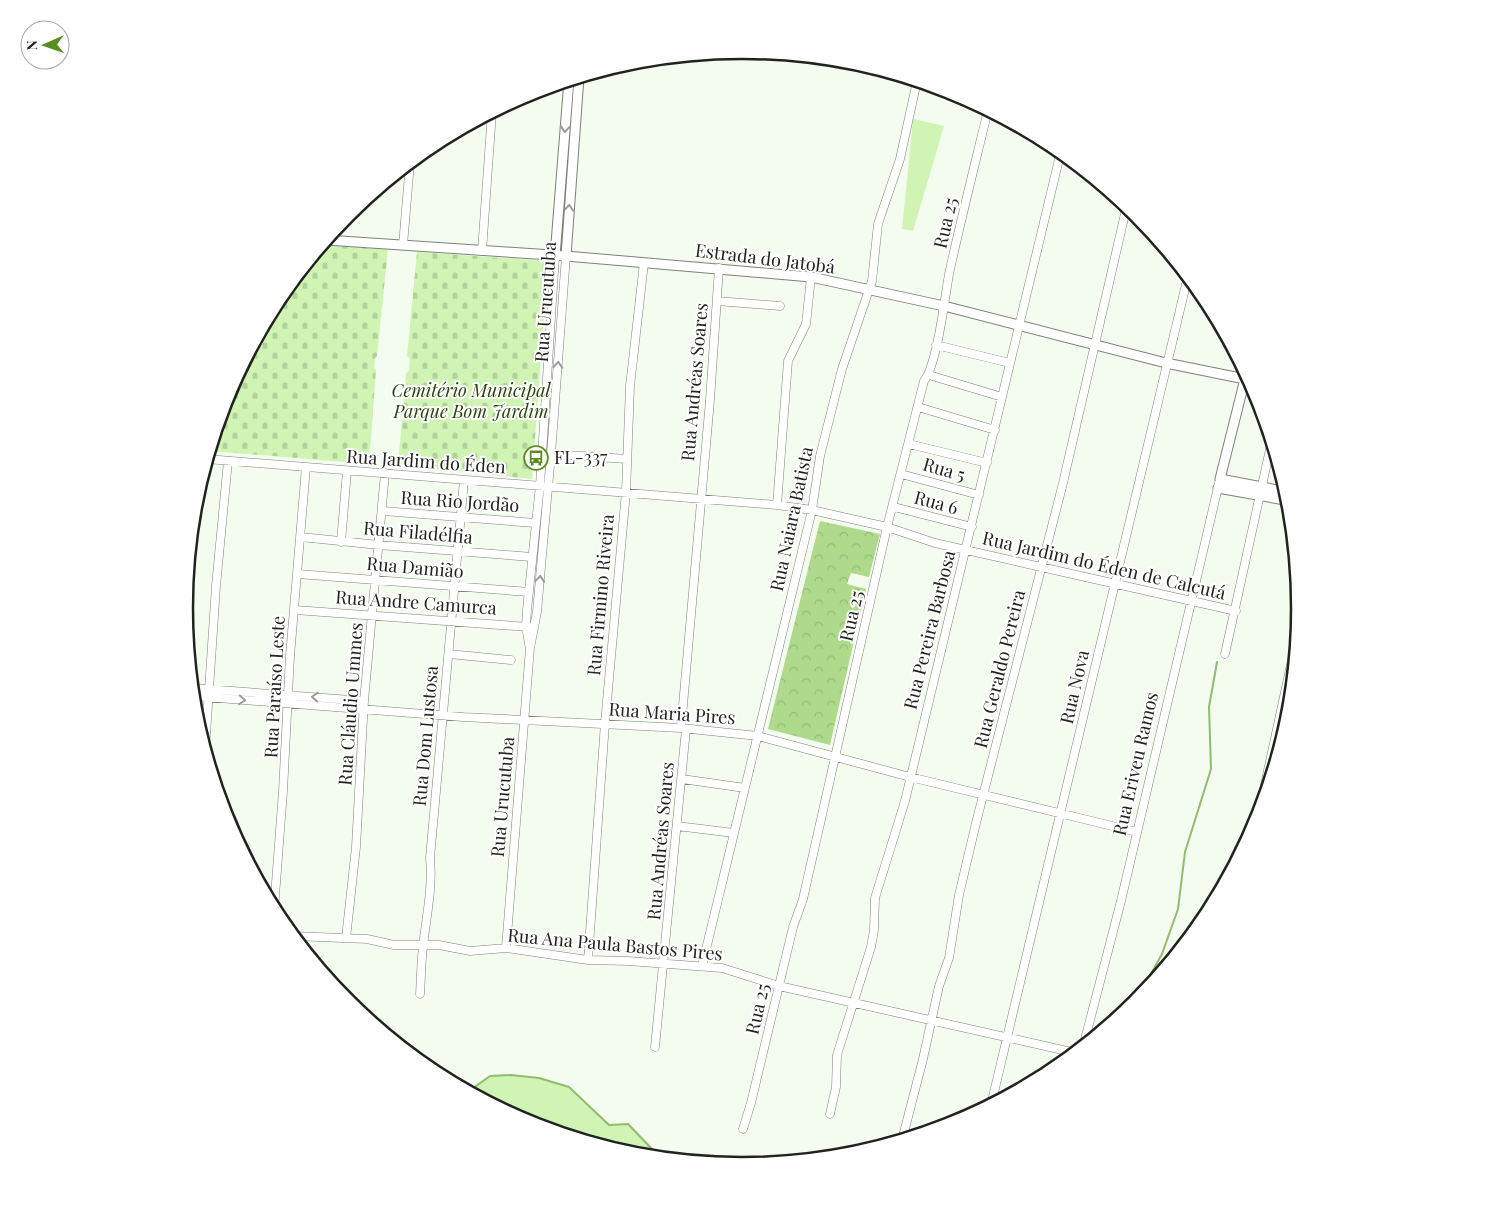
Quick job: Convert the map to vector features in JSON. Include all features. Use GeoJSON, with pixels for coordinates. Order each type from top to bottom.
{"type":"FeatureCollection","features":[{"type":"Feature","properties":{"kind":"street","name":"Rua Urucutuba"},"geometry":{"type":"LineString","coordinates":[[531,627],[529,592],[536,523],[552,454],[578,84]]}},
{"type":"Feature","properties":{"kind":"street","name":"Rua Urucutuba"},"geometry":{"type":"LineString","coordinates":[[506,948],[544,486],[555,256],[568,87]]}},
{"type":"Feature","properties":{"kind":"street","name":"Rua Naiara Batista"},"geometry":{"type":"LineString","coordinates":[[702,966],[812,510],[820,456],[838,381],[872,281],[878,224],[900,159],[916,87]]}},
{"type":"Feature","properties":{"kind":"street","name":"Rua 25"},"geometry":{"type":"LineString","coordinates":[[743,1129],[793,927],[803,899],[887,527],[894,507],[924,381],[929,375],[951,267],[987,116]]}},
{"type":"Feature","properties":{"kind":"street"},"geometry":{"type":"LineString","coordinates":[[482,250],[491,120]]}},
{"type":"Feature","properties":{"kind":"street","name":"Rua Pereira Barbosa"},"geometry":{"type":"LineString","coordinates":[[830,1114],[836,1087],[837,1055],[871,947],[874,930],[875,898],[894,843],[972,528],[1059,159]]}},
{"type":"Feature","properties":{"kind":"street"},"geometry":{"type":"LineString","coordinates":[[404,244],[409,171]]}},
{"type":"Feature","properties":{"kind":"street","name":"Rua Geraldo Pereira"},"geometry":{"type":"LineString","coordinates":[[904,1133],[939,986],[949,958],[960,896],[984,794],[1065,474],[1125,214]]}},
{"type":"Feature","properties":{"kind":"street","name":"Estrada do Jatobá"},"geometry":{"type":"LineString","coordinates":[[335,240],[566,256],[811,277],[944,306],[1020,327],[1166,362],[1240,376]]}},
{"type":"Feature","properties":{"kind":"street","name":"Rua Firmino Riveira"},"geometry":{"type":"LineString","coordinates":[[588,960],[605,724],[626,492],[630,386],[644,263]]}},
{"type":"Feature","properties":{"kind":"street","name":"Rua Andréas Soares"},"geometry":{"type":"LineString","coordinates":[[655,1046],[665,963],[682,779],[683,728],[719,268]]}},
{"type":"Feature","properties":{"kind":"street"},"geometry":{"type":"LineString","coordinates":[[777,505],[788,361],[806,324],[811,277]]}},
{"type":"Feature","properties":{"kind":"street","name":"Rua Nova"},"geometry":{"type":"LineString","coordinates":[[993,1097],[1186,285]]}},
{"type":"Feature","properties":{"kind":"street"},"geometry":{"type":"LineString","coordinates":[[717,301],[780,306]]}},
{"type":"Feature","properties":{"kind":"street"},"geometry":{"type":"LineString","coordinates":[[936,345],[1010,363]]}},
{"type":"Feature","properties":{"kind":"street"},"geometry":{"type":"LineString","coordinates":[[929,375],[1002,397]]}},
{"type":"Feature","properties":{"kind":"street","name":"Rua Eriveu Ramos"},"geometry":{"type":"LineString","coordinates":[[1086,1037],[1137,832],[1190,601],[1245,386]]}},
{"type":"Feature","properties":{"kind":"street"},"geometry":{"type":"LineString","coordinates":[[918,408],[995,430]]}},
{"type":"Feature","properties":{"kind":"street"},"geometry":{"type":"LineString","coordinates":[[909,444],[987,463]]}},
{"type":"Feature","properties":{"kind":"street"},"geometry":{"type":"LineString","coordinates":[[1225,654],[1269,453]]}},
{"type":"Feature","properties":{"kind":"street"},"geometry":{"type":"LineString","coordinates":[[552,454],[627,459]]}},
{"type":"Feature","properties":{"kind":"street","name":"Rua Jardim do Éden"},"geometry":{"type":"LineString","coordinates":[[214,460],[777,505],[812,510],[887,527],[935,543],[966,550]]}},
{"type":"Feature","properties":{"kind":"street"},"geometry":{"type":"LineString","coordinates":[[207,726],[216,586],[228,461]]}},
{"type":"Feature","properties":{"kind":"street","name":"Rua Paraíso Leste"},"geometry":{"type":"LineString","coordinates":[[275,896],[306,467]]}},
{"type":"Feature","properties":{"kind":"street"},"geometry":{"type":"LineString","coordinates":[[341,542],[347,471]]}},
{"type":"Feature","properties":{"kind":"street","name":"Rua Cláudio Ummes"},"geometry":{"type":"LineString","coordinates":[[346,938],[356,846],[364,705],[385,473]]}},
{"type":"Feature","properties":{"kind":"street","name":"Rua 5"},"geometry":{"type":"LineString","coordinates":[[901,474],[979,495]]}},
{"type":"Feature","properties":{"kind":"street","name":"Rua Dom Lustosa"},"geometry":{"type":"LineString","coordinates":[[420,994],[423,946],[429,912],[432,872],[430,858],[464,480]]}},
{"type":"Feature","properties":{"kind":"street"},"geometry":{"type":"LineString","coordinates":[[1219,484],[1261,492],[1280,498]]}},
{"type":"Feature","properties":{"kind":"street"},"geometry":{"type":"LineString","coordinates":[[1261,492],[1279,492]]}},
{"type":"Feature","properties":{"kind":"street","name":"Rua 6"},"geometry":{"type":"LineString","coordinates":[[894,507],[972,528]]}},
{"type":"Feature","properties":{"kind":"street","name":"Rua Rio Jordão"},"geometry":{"type":"LineString","coordinates":[[383,511],[536,523]]}},
{"type":"Feature","properties":{"kind":"street","name":"Rua Filadélfia"},"geometry":{"type":"LineString","coordinates":[[302,537],[341,542],[532,557]]}},
{"type":"Feature","properties":{"kind":"street","name":"Rua Jardim do Éden de Calcutá"},"geometry":{"type":"LineString","coordinates":[[966,550],[1236,611]]}},
{"type":"Feature","properties":{"kind":"street","name":"Rua Damião"},"geometry":{"type":"LineString","coordinates":[[298,574],[529,592]]}},
{"type":"Feature","properties":{"kind":"street","name":"Rua Andre Camurca"},"geometry":{"type":"LineString","coordinates":[[295,610],[531,627]]}},
{"type":"Feature","properties":{"kind":"street"},"geometry":{"type":"LineString","coordinates":[[449,654],[511,660]]}},
{"type":"Feature","properties":{"kind":"street","name":"Rua Maria Pires"},"geometry":{"type":"LineString","coordinates":[[200,690],[209,693],[364,705],[442,716],[683,728],[758,736],[910,777],[1137,832]]}},
{"type":"Feature","properties":{"kind":"street","name":"Rua Maria Pires"},"geometry":{"type":"LineString","coordinates":[[201,695],[209,693]]}},
{"type":"Feature","properties":{"kind":"street"},"geometry":{"type":"LineString","coordinates":[[682,779],[745,788]]}},
{"type":"Feature","properties":{"kind":"street"},"geometry":{"type":"LineString","coordinates":[[677,826],[734,832]]}},
{"type":"Feature","properties":{"kind":"street","name":"Rua Ana Paula Bastos Pires"},"geometry":{"type":"LineString","coordinates":[[303,936],[346,938],[394,945],[439,945],[482,951],[506,948],[588,960],[665,963],[722,968],[779,986],[1068,1050]]}},
{"type":"Feature","properties":{"kind":"green space"},"geometry":{"type":"Polygon","coordinates":[[[913,119],[944,126],[913,231],[902,229],[913,119]]]}},
{"type":"Feature","properties":{"kind":"green space","name":"Cemitério Municipal Parque Bom Jardim"},"geometry":{"type":"Polygon","coordinates":[[[331,245],[388,249],[377,356],[374,368],[376,370],[369,464],[216,452],[235,398],[267,333],[307,274],[331,245]]]}},
{"type":"Feature","properties":{"kind":"green space","name":"Cemitério Municipal Parque Bom Jardim"},"geometry":{"type":"Polygon","coordinates":[[[417,252],[548,261],[532,479],[398,465],[406,374],[409,370],[410,359],[407,356],[417,252]]]}},
{"type":"Feature","properties":{"kind":"green space"},"geometry":{"type":"Polygon","coordinates":[[[820,521],[880,534],[869,577],[851,573],[847,584],[866,589],[830,745],[768,729],[820,521]]]}},
{"type":"Feature","properties":{"kind":"green space"},"geometry":{"type":"Polygon","coordinates":[[[511,1075],[539,1078],[569,1087],[609,1124],[628,1124],[653,1150],[600,1139],[566,1128],[500,1101],[474,1087],[490,1076],[511,1075]]]}},
{"type":"Feature","properties":{"kind":"waterway"},"geometry":{"type":"LineString","coordinates":[[1150,975],[1162,954],[1178,909],[1185,852],[1211,769],[1209,707],[1217,662]]}},
{"type":"Feature","properties":{"kind":"waterway"},"geometry":{"type":"LineString","coordinates":[[474,1087],[490,1076],[511,1075],[539,1078],[569,1087],[609,1125],[628,1124],[653,1150]]}},
{"type":"Feature","properties":{"kind":"place","name":"FL-337"},"geometry":{"type":"Point","coordinates":[536,458]}}]}
